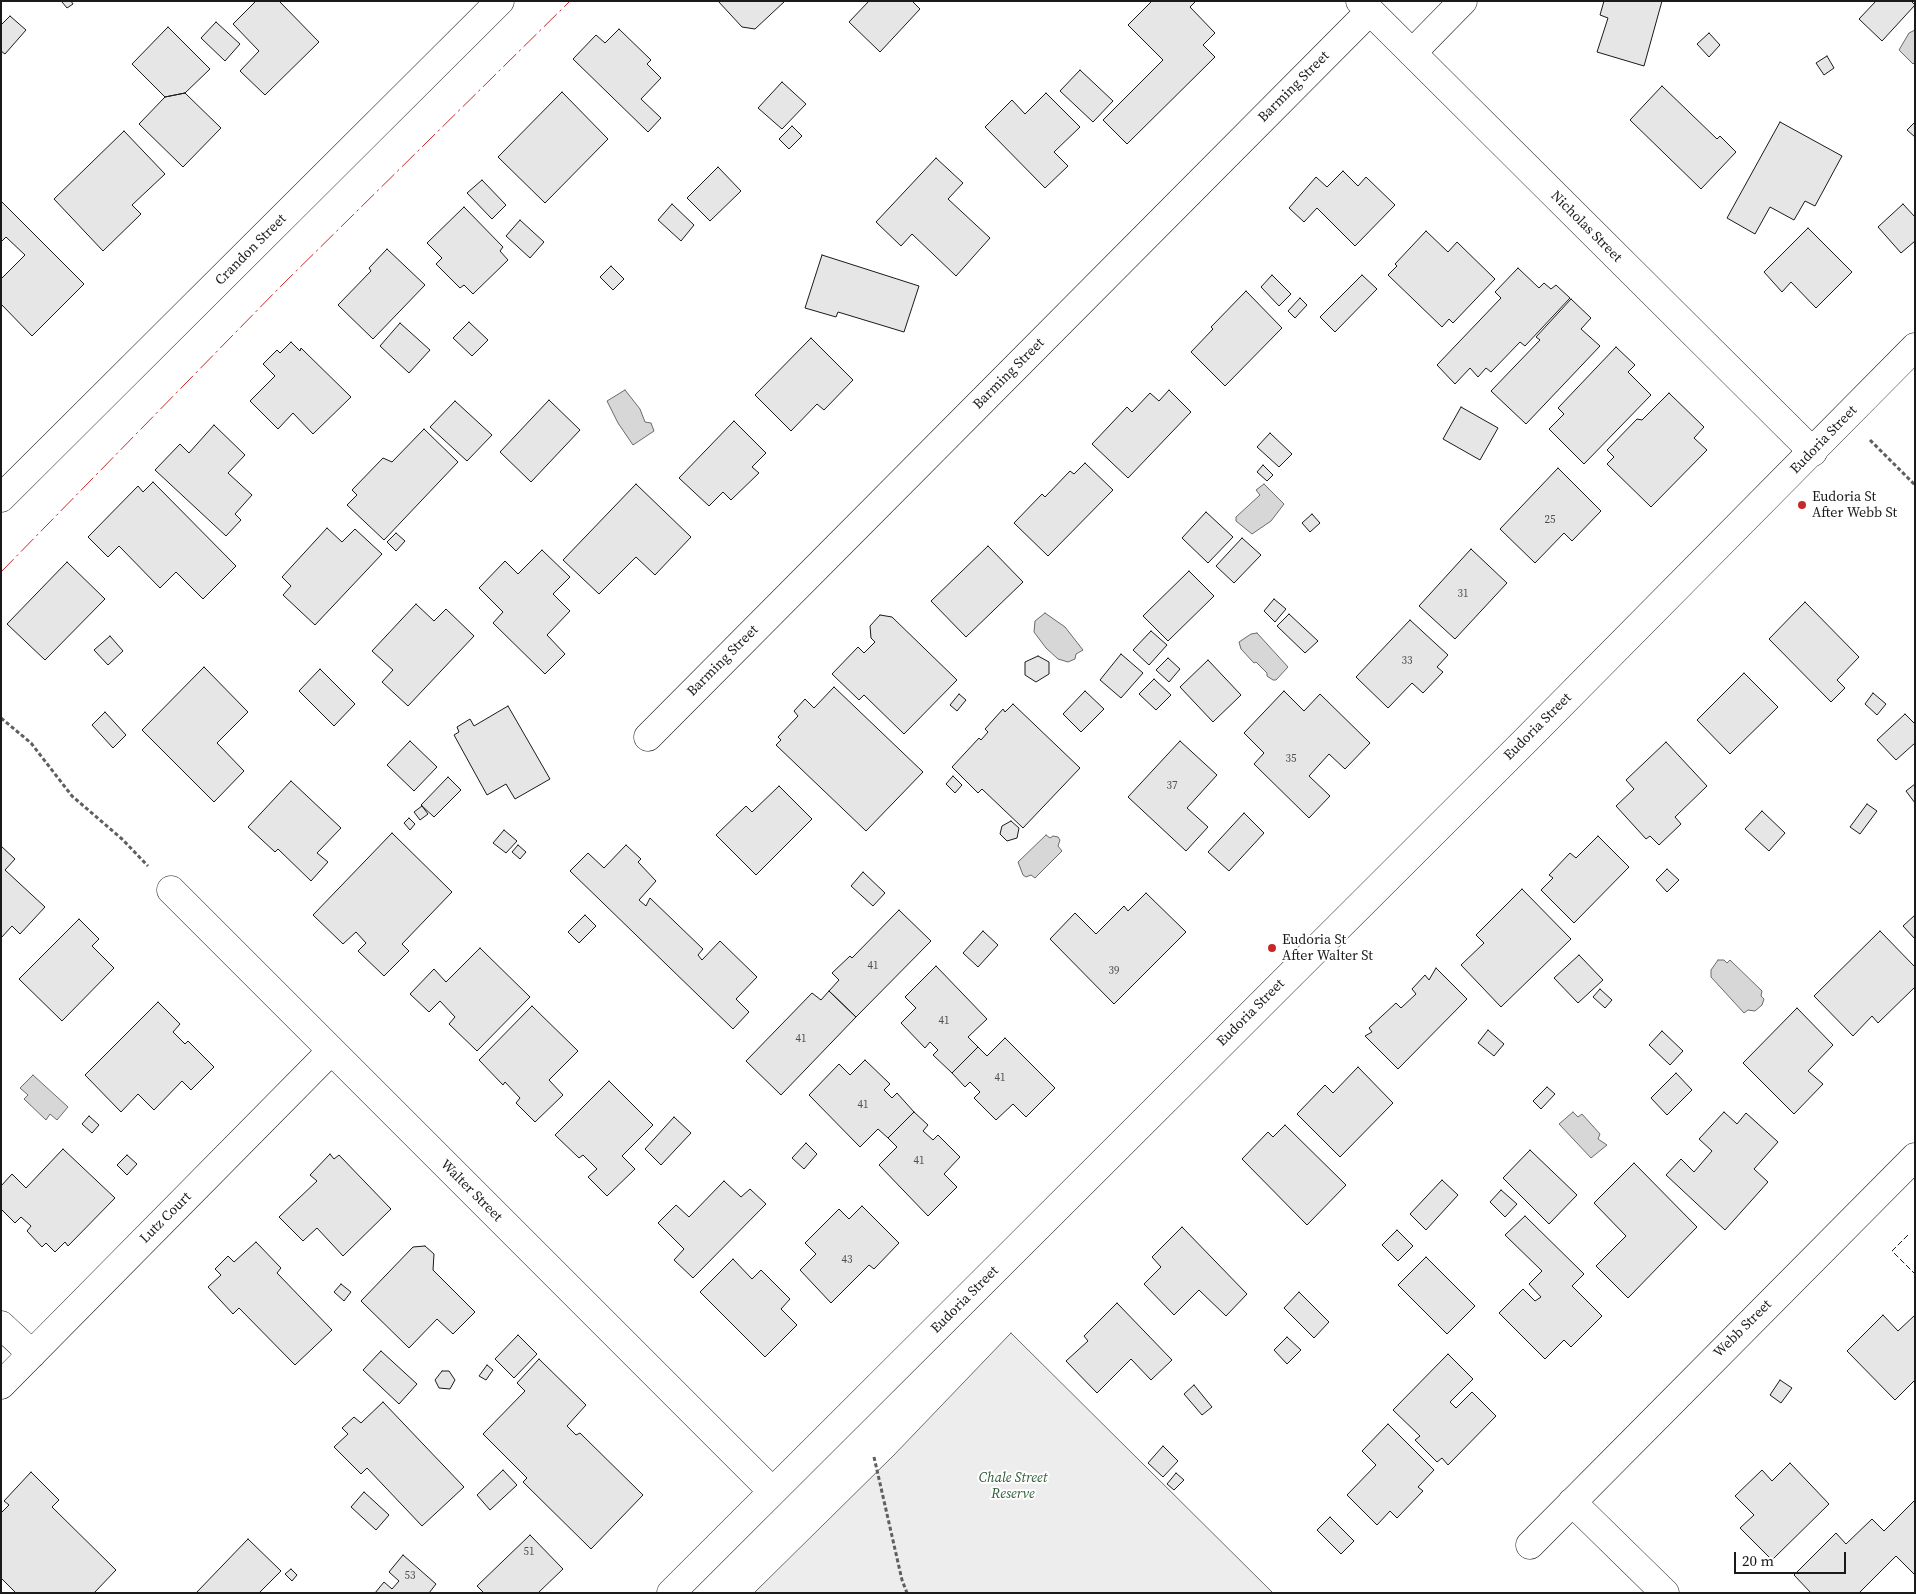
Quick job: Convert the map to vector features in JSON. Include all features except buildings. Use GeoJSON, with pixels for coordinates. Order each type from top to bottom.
{"type":"FeatureCollection","features":[{"type":"Feature","properties":{"kind":"street","name":"Crandon Street"},"geometry":{"type":"LineString","coordinates":[[1,498],[500,1]]}},
{"type":"Feature","properties":{"kind":"street"},"geometry":{"type":"LineString","coordinates":[[1412,53],[1463,1]]}},
{"type":"Feature","properties":{"kind":"street","name":"Nicholas Street"},"geometry":{"type":"LineString","coordinates":[[1365,6],[1813,452]]}},
{"type":"Feature","properties":{"kind":"street","name":"Barming Street"},"geometry":{"type":"LineString","coordinates":[[648,737],[1365,6]]}},
{"type":"Feature","properties":{"kind":"street","name":"Eudoria Street"},"geometry":{"type":"LineString","coordinates":[[671,1593],[1813,452],[1915,347]]}},
{"type":"Feature","properties":{"kind":"street","name":"Walter Street"},"geometry":{"type":"LineString","coordinates":[[171,890],[772,1491]]}},
{"type":"Feature","properties":{"kind":"street","name":"Lutz Court"},"geometry":{"type":"LineString","coordinates":[[1,1385],[331,1052]]}},
{"type":"Feature","properties":{"kind":"street","name":"Webb Street"},"geometry":{"type":"LineString","coordinates":[[1530,1545],[1915,1157]]}},
{"type":"Feature","properties":{"kind":"street"},"geometry":{"type":"LineString","coordinates":[[1,1325],[32,1354]]}},
{"type":"Feature","properties":{"kind":"street"},"geometry":{"type":"LineString","coordinates":[[1572,1502],[1665,1593]]}},
{"type":"Feature","properties":{"kind":"path"},"geometry":{"type":"LineString","coordinates":[[1847,416],[1915,485]]}},
{"type":"Feature","properties":{"kind":"path"},"geometry":{"type":"LineString","coordinates":[[1,718],[31,743],[72,796],[129,846],[171,890]]}},
{"type":"Feature","properties":{"kind":"path"},"geometry":{"type":"LineString","coordinates":[[874,1457],[902,1580],[907,1593]]}},
{"type":"Feature","properties":{"kind":"shaded area"},"geometry":{"type":"Polygon","coordinates":[[[1915,30],[1915,62],[1913,64],[1899,50],[1909,33],[1915,30]]]}},
{"type":"Feature","properties":{"kind":"shaded area"},"geometry":{"type":"Polygon","coordinates":[[[625,390],[640,409],[645,422],[651,423],[654,431],[633,445],[618,423],[607,401],[625,390]]]}},
{"type":"Feature","properties":{"kind":"shaded area"},"geometry":{"type":"Polygon","coordinates":[[[1264,484],[1284,504],[1271,521],[1252,534],[1236,521],[1236,517],[1260,495],[1256,490],[1264,484]]]}},
{"type":"Feature","properties":{"kind":"shaded area"},"geometry":{"type":"Polygon","coordinates":[[[1045,613],[1065,627],[1083,650],[1076,654],[1075,659],[1068,662],[1058,659],[1046,648],[1034,632],[1035,621],[1045,613]]]}},
{"type":"Feature","properties":{"kind":"shaded area"},"geometry":{"type":"Polygon","coordinates":[[[1257,633],[1288,667],[1276,680],[1267,676],[1267,673],[1241,649],[1239,642],[1251,634],[1257,633]]]}},
{"type":"Feature","properties":{"kind":"shaded area"},"geometry":{"type":"Polygon","coordinates":[[[1046,835],[1050,838],[1053,836],[1058,837],[1060,840],[1058,846],[1062,851],[1035,878],[1031,875],[1026,877],[1023,875],[1018,862],[1046,835]]]}},
{"type":"Feature","properties":{"kind":"shaded area"},"geometry":{"type":"Polygon","coordinates":[[[1718,960],[1724,960],[1727,963],[1730,960],[1762,991],[1761,996],[1764,999],[1762,1005],[1755,1011],[1748,1010],[1744,1013],[1711,977],[1711,970],[1718,960]]]}},
{"type":"Feature","properties":{"kind":"shaded area"},"geometry":{"type":"Polygon","coordinates":[[[33,1075],[68,1107],[57,1120],[50,1114],[46,1120],[24,1099],[28,1095],[20,1088],[33,1075]]]}},
{"type":"Feature","properties":{"kind":"shaded area"},"geometry":{"type":"Polygon","coordinates":[[[1573,1112],[1578,1117],[1582,1114],[1600,1134],[1598,1139],[1607,1145],[1591,1158],[1559,1124],[1573,1112]]]}},
{"type":"Feature","properties":{"kind":"shaded area","name":"Chale Street Reserve"},"geometry":{"type":"Polygon","coordinates":[[[1011,1333],[1273,1593],[754,1593],[894,1455],[1011,1333]]]}},
{"type":"Feature","properties":{"kind":"fence"},"geometry":{"type":"LineString","coordinates":[[1908,1235],[1892,1251],[1915,1274]]}},
{"type":"Feature","properties":{"kind":"power"},"geometry":{"type":"LineString","coordinates":[[1,572],[280,287],[570,1]]}},
{"type":"Feature","properties":{"kind":"place","name":"Eudoria St After Webb St"},"geometry":{"type":"Point","coordinates":[1802,505]}},
{"type":"Feature","properties":{"kind":"place","name":"Eudoria St After Walter St"},"geometry":{"type":"Point","coordinates":[1272,948]}}]}
